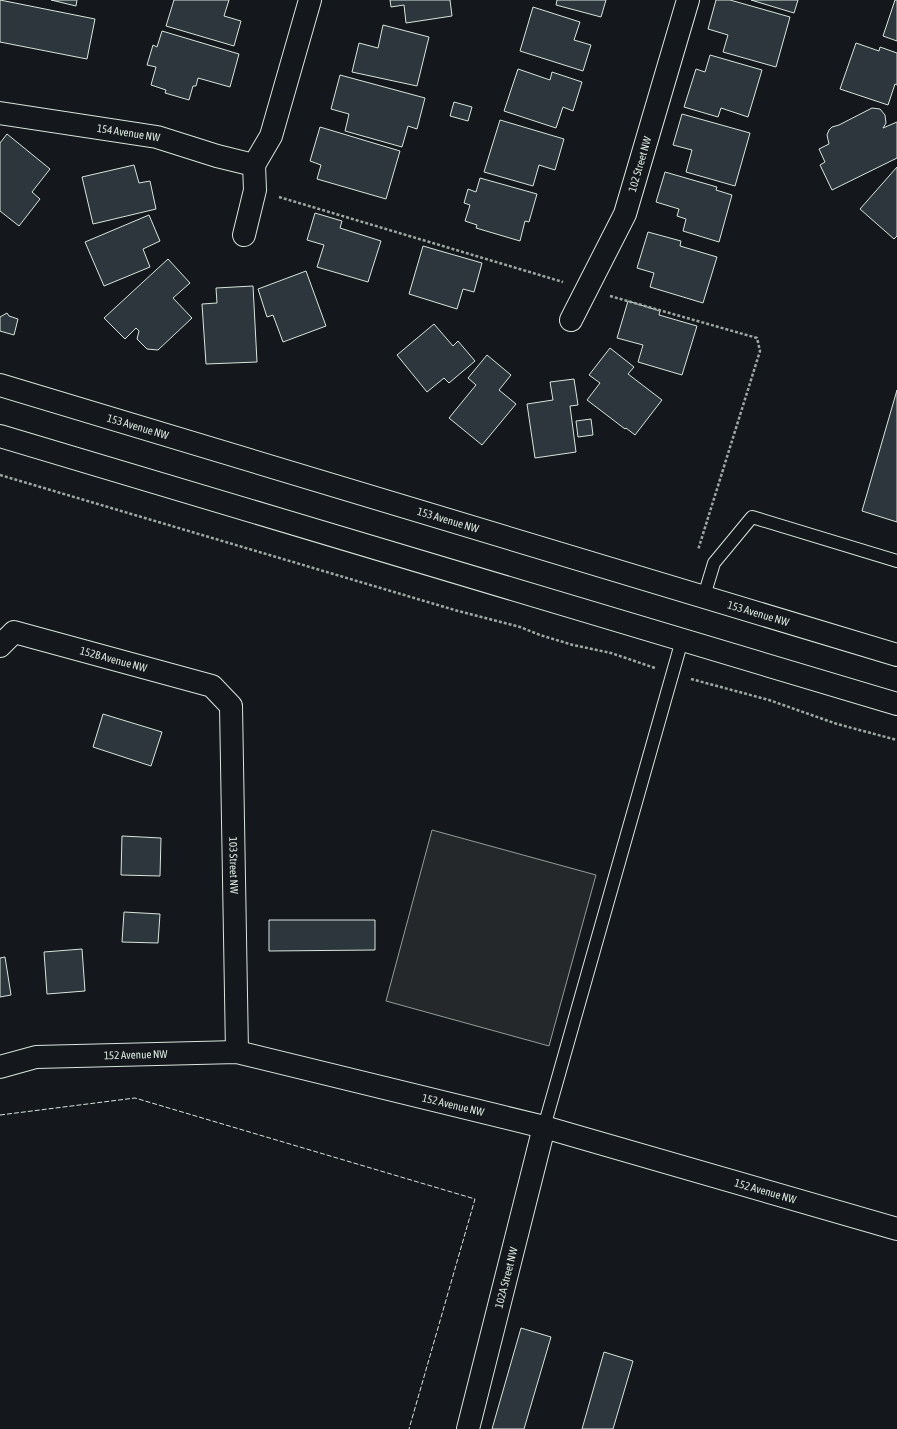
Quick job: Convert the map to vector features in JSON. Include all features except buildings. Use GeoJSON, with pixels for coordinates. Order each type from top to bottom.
{"type":"FeatureCollection","features":[{"type":"Feature","properties":{"kind":"street"},"geometry":{"type":"LineString","coordinates":[[244,235],[255,190],[254,165],[271,136],[310,0]]}},
{"type":"Feature","properties":{"kind":"street","name":"102 Street NW"},"geometry":{"type":"LineString","coordinates":[[571,320],[625,214],[688,0]]}},
{"type":"Feature","properties":{"kind":"street","name":"154 Avenue NW"},"geometry":{"type":"LineString","coordinates":[[0,113],[157,137],[217,156],[254,165]]}},
{"type":"Feature","properties":{"kind":"street","name":"153 Avenue NW"},"geometry":{"type":"LineString","coordinates":[[0,385],[897,655]]}},
{"type":"Feature","properties":{"kind":"street"},"geometry":{"type":"LineString","coordinates":[[0,436],[897,704]]}},
{"type":"Feature","properties":{"kind":"street","name":"152B Avenue NW"},"geometry":{"type":"LineString","coordinates":[[7,639],[212,686]]}},
{"type":"Feature","properties":{"kind":"street","name":"103 Street NW"},"geometry":{"type":"LineString","coordinates":[[212,686],[231,706],[237,1052]]}},
{"type":"Feature","properties":{"kind":"street","name":"152 Avenue NW"},"geometry":{"type":"LineString","coordinates":[[0,1067],[36,1057],[237,1052],[544,1127],[897,1229]]}},
{"type":"Feature","properties":{"kind":"street","name":"102A Street NW"},"geometry":{"type":"LineString","coordinates":[[468,1429],[544,1127]]}},
{"type":"Feature","properties":{"kind":"lane"},"geometry":{"type":"LineString","coordinates":[[704,596],[714,563],[752,517],[897,561]]}},
{"type":"Feature","properties":{"kind":"lane"},"geometry":{"type":"LineString","coordinates":[[544,1127],[682,640]]}},
{"type":"Feature","properties":{"kind":"path"},"geometry":{"type":"LineString","coordinates":[[0,475],[450,609],[520,627],[562,642],[611,653],[707,684],[770,700],[837,724],[897,740]]}},
{"type":"Feature","properties":{"kind":"shaded area"},"geometry":{"type":"Polygon","coordinates":[[[432,830],[596,875],[549,1046],[386,1001],[432,830]]]}},
{"type":"Feature","properties":{"kind":"fence"},"geometry":{"type":"LineString","coordinates":[[0,1115],[135,1098],[475,1199],[409,1429]]}}]}
